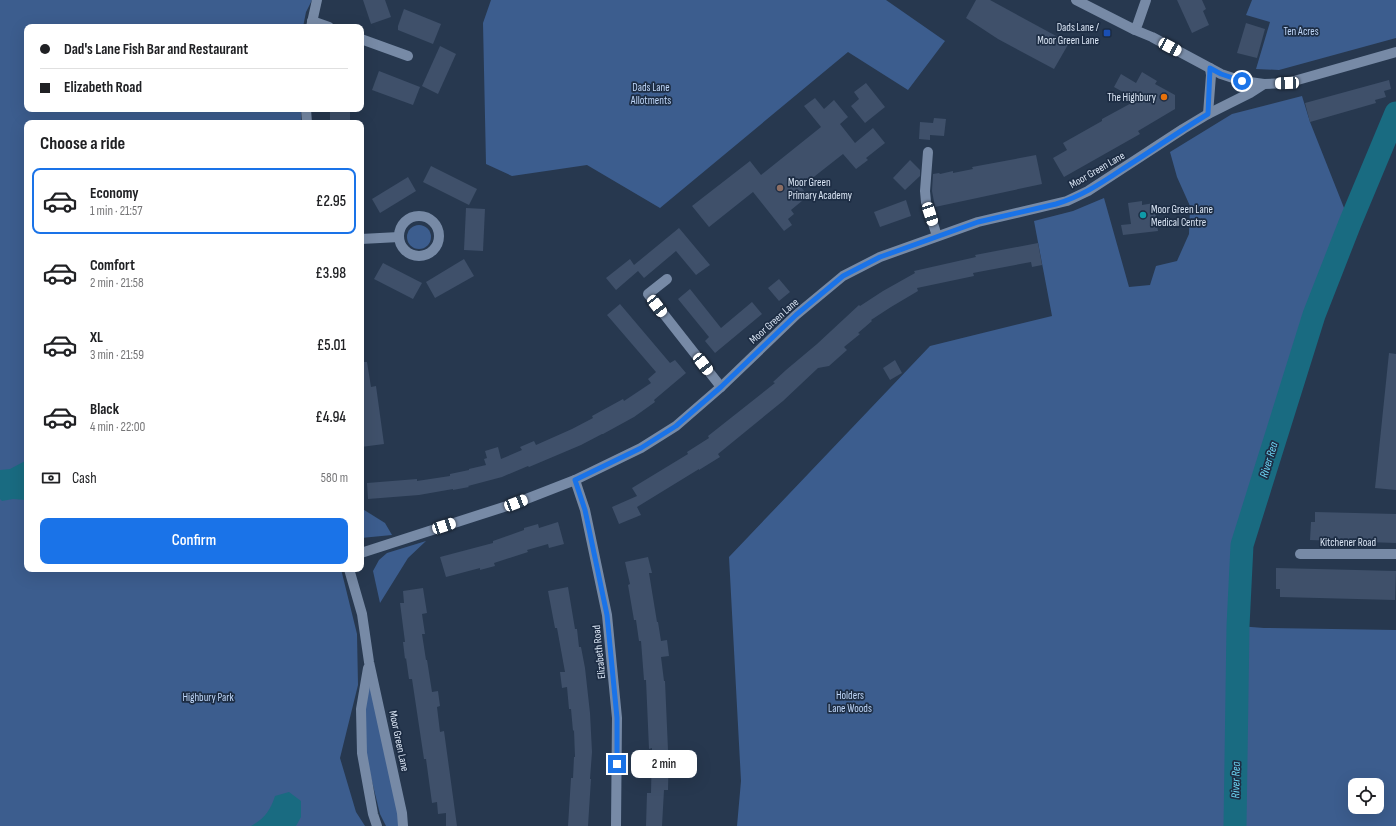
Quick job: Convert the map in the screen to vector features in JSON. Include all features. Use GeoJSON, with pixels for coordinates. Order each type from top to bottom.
{"type":"FeatureCollection","features":[{"type":"Feature","properties":{"kind":"street"},"geometry":{"type":"LineString","coordinates":[[312,24],[317,0]]}},
{"type":"Feature","properties":{"kind":"street"},"geometry":{"type":"LineString","coordinates":[[1076,0],[1134,30],[1152,37],[1221,74],[1242,81],[1264,84]]}},
{"type":"Feature","properties":{"kind":"street"},"geometry":{"type":"LineString","coordinates":[[1134,30],[1138,24],[1146,0]]}},
{"type":"Feature","properties":{"kind":"street"},"geometry":{"type":"LineString","coordinates":[[364,40],[408,56]]}},
{"type":"Feature","properties":{"kind":"street","name":"Moor Green Lane"},"geometry":{"type":"LineString","coordinates":[[364,552],[516,503],[575,480],[641,448],[676,426],[721,387],[796,315],[843,276],[880,257],[978,222],[1067,200],[1088,191],[1183,129],[1264,84],[1287,83],[1396,52]]}},
{"type":"Feature","properties":{"kind":"street"},"geometry":{"type":"LineString","coordinates":[[1208,114],[1210,68]]}},
{"type":"Feature","properties":{"kind":"street"},"geometry":{"type":"LineString","coordinates":[[928,152],[925,191],[926,202],[937,236]]}},
{"type":"Feature","properties":{"kind":"street"},"geometry":{"type":"LineString","coordinates":[[364,240],[399,237]]}},
{"type":"Feature","properties":{"kind":"street"},"geometry":{"type":"LineString","coordinates":[[668,279],[648,294],[721,387]]}},
{"type":"Feature","properties":{"kind":"street","name":"Elizabeth Road"},"geometry":{"type":"LineString","coordinates":[[575,480],[585,510],[609,629],[617,718],[616,826]]}},
{"type":"Feature","properties":{"kind":"street","name":"Kitchener Road"},"geometry":{"type":"LineString","coordinates":[[1300,554],[1396,554]]}},
{"type":"Feature","properties":{"kind":"street","name":"Moor Green Lane"},"geometry":{"type":"LineString","coordinates":[[350,572],[362,614],[369,662],[402,813],[403,826]]}},
{"type":"Feature","properties":{"kind":"street","name":"Moor Green Lane"},"geometry":{"type":"LineString","coordinates":[[369,662],[361,709],[362,753],[373,814],[377,826]]}},
{"type":"Feature","properties":{"kind":"green space","name":"Highbury Park"},"geometry":{"type":"Polygon","coordinates":[[[0,0],[312,0],[306,12],[304,24],[24,24],[24,112],[301,112],[301,120],[24,120],[24,572],[342,572],[357,634],[358,685],[340,758],[356,812],[365,826],[0,826],[0,0]]]}},
{"type":"Feature","properties":{"kind":"green space","name":"Dads Lane Allotments"},"geometry":{"type":"Polygon","coordinates":[[[491,0],[886,0],[945,41],[908,90],[848,52],[660,208],[587,165],[512,176],[486,164],[483,23],[491,0]]]}},
{"type":"Feature","properties":{"kind":"green space","name":"Ten Acres"},"geometry":{"type":"Polygon","coordinates":[[[1252,0],[1396,0],[1396,38],[1279,70],[1256,69],[1270,22],[1246,15],[1252,0]]]}},
{"type":"Feature","properties":{"kind":"green space","name":"Holders Lane Woods"},"geometry":{"type":"Polygon","coordinates":[[[1302,96],[1310,122],[1350,223],[1314,315],[1242,545],[1238,626],[1264,628],[1396,630],[1396,826],[737,826],[741,781],[729,557],[930,346],[1052,316],[1034,221],[1073,211],[1104,198],[1129,287],[1150,285],[1156,266],[1177,261],[1189,234],[1190,206],[1177,177],[1170,152],[1232,114],[1302,96]]]}},
{"type":"Feature","properties":{"kind":"green space"},"geometry":{"type":"Polygon","coordinates":[[[419,225],[427,229],[431,237],[427,245],[419,249],[411,245],[407,237],[411,229],[419,225]]]}},
{"type":"Feature","properties":{"kind":"green space"},"geometry":{"type":"Polygon","coordinates":[[[364,510],[385,523],[392,535],[364,538],[364,510]]]}},
{"type":"Feature","properties":{"kind":"green space"},"geometry":{"type":"Polygon","coordinates":[[[426,541],[408,558],[380,603],[373,571],[379,560],[387,553],[426,541]]]}},
{"type":"Feature","properties":{"kind":"green space"},"geometry":{"type":"Polygon","coordinates":[[[369,674],[399,812],[398,826],[386,826],[380,814],[365,753],[365,708],[369,674]]]}},
{"type":"Feature","properties":{"kind":"shaded area"},"geometry":{"type":"Polygon","coordinates":[[[24,462],[24,500],[13,499],[2,501],[0,499],[0,470],[10,469],[24,462]]]}},
{"type":"Feature","properties":{"kind":"shaded area"},"geometry":{"type":"Polygon","coordinates":[[[289,792],[301,801],[301,817],[296,826],[251,826],[266,814],[275,796],[289,792]]]}},
{"type":"Feature","properties":{"kind":"building"},"geometry":{"type":"Polygon","coordinates":[[[363,0],[385,0],[391,17],[371,24],[363,0]]]}},
{"type":"Feature","properties":{"kind":"building"},"geometry":{"type":"Polygon","coordinates":[[[976,0],[990,0],[1069,43],[1054,69],[998,39],[966,18],[976,0]]]}},
{"type":"Feature","properties":{"kind":"building"},"geometry":{"type":"Polygon","coordinates":[[[1177,0],[1202,0],[1206,9],[1203,11],[1209,25],[1192,33],[1177,0]]]}},
{"type":"Feature","properties":{"kind":"building"},"geometry":{"type":"Polygon","coordinates":[[[404,9],[441,24],[433,44],[398,30],[404,9]]]}},
{"type":"Feature","properties":{"kind":"building"},"geometry":{"type":"Polygon","coordinates":[[[1246,23],[1265,29],[1257,58],[1237,53],[1246,23]]]}},
{"type":"Feature","properties":{"kind":"building"},"geometry":{"type":"Polygon","coordinates":[[[440,46],[456,54],[438,94],[422,86],[440,46]]]}},
{"type":"Feature","properties":{"kind":"building"},"geometry":{"type":"Polygon","coordinates":[[[379,71],[420,87],[413,105],[372,90],[379,71]]]}},
{"type":"Feature","properties":{"kind":"building"},"geometry":{"type":"Polygon","coordinates":[[[1142,72],[1157,81],[1155,84],[1175,95],[1175,109],[1138,131],[1140,134],[1064,177],[1053,158],[1067,150],[1063,143],[1137,100],[1114,87],[1121,74],[1136,83],[1142,72]]]}},
{"type":"Feature","properties":{"kind":"building"},"geometry":{"type":"Polygon","coordinates":[[[1389,80],[1391,89],[1384,91],[1386,97],[1375,100],[1376,103],[1310,122],[1305,103],[1389,80]]]}},
{"type":"Feature","properties":{"kind":"building"},"geometry":{"type":"Polygon","coordinates":[[[866,83],[885,107],[865,123],[851,106],[859,99],[854,92],[866,83]]]}},
{"type":"Feature","properties":{"kind":"building"},"geometry":{"type":"Polygon","coordinates":[[[815,98],[824,109],[834,100],[848,117],[840,124],[855,143],[873,128],[885,143],[866,158],[868,160],[856,169],[843,154],[801,187],[808,196],[791,210],[794,214],[788,219],[792,225],[784,231],[753,192],[709,227],[692,206],[750,161],[761,175],[821,127],[804,106],[815,98]]]}},
{"type":"Feature","properties":{"kind":"building"},"geometry":{"type":"Polygon","coordinates":[[[330,112],[350,112],[350,120],[330,120],[330,112]]]}},
{"type":"Feature","properties":{"kind":"building"},"geometry":{"type":"Polygon","coordinates":[[[934,118],[946,119],[944,136],[930,135],[930,140],[919,139],[920,122],[933,123],[934,118]]]}},
{"type":"Feature","properties":{"kind":"building"},"geometry":{"type":"Polygon","coordinates":[[[1036,155],[1042,184],[935,207],[932,191],[933,174],[953,171],[953,173],[973,169],[972,167],[1036,155]]]}},
{"type":"Feature","properties":{"kind":"building"},"geometry":{"type":"Polygon","coordinates":[[[910,160],[920,170],[920,176],[905,190],[893,178],[910,160]]]}},
{"type":"Feature","properties":{"kind":"building"},"geometry":{"type":"Polygon","coordinates":[[[431,166],[477,189],[469,205],[423,182],[431,166]]]}},
{"type":"Feature","properties":{"kind":"building"},"geometry":{"type":"Polygon","coordinates":[[[408,177],[416,191],[380,213],[372,199],[408,177]]]}},
{"type":"Feature","properties":{"kind":"building"},"geometry":{"type":"Polygon","coordinates":[[[906,200],[911,216],[880,227],[874,212],[906,200]]]}},
{"type":"Feature","properties":{"kind":"building","name":"Moor Green Lane Medical Centre"},"geometry":{"type":"Polygon","coordinates":[[[1142,201],[1142,205],[1154,203],[1158,231],[1123,235],[1121,225],[1131,224],[1128,203],[1142,201]]]}},
{"type":"Feature","properties":{"kind":"building"},"geometry":{"type":"Polygon","coordinates":[[[466,208],[485,209],[483,251],[464,250],[466,208]]]}},
{"type":"Feature","properties":{"kind":"building"},"geometry":{"type":"Polygon","coordinates":[[[679,228],[710,265],[696,275],[676,251],[644,278],[638,271],[616,290],[606,278],[630,259],[634,265],[679,228]]]}},
{"type":"Feature","properties":{"kind":"building"},"geometry":{"type":"Polygon","coordinates":[[[1038,243],[1042,265],[1032,267],[1031,262],[973,273],[974,276],[917,288],[918,291],[871,320],[872,321],[858,333],[860,334],[844,347],[847,350],[829,366],[818,368],[783,401],[718,454],[720,457],[637,507],[641,515],[619,524],[612,507],[637,496],[632,488],[688,454],[687,452],[709,438],[708,436],[775,383],[773,382],[859,305],[860,306],[915,273],[914,271],[976,257],[975,255],[1038,243]]]}},
{"type":"Feature","properties":{"kind":"building"},"geometry":{"type":"Polygon","coordinates":[[[464,259],[474,276],[435,298],[426,282],[464,259]]]}},
{"type":"Feature","properties":{"kind":"building"},"geometry":{"type":"Polygon","coordinates":[[[383,263],[422,283],[413,299],[374,279],[383,263]]]}},
{"type":"Feature","properties":{"kind":"building"},"geometry":{"type":"Polygon","coordinates":[[[779,279],[790,292],[779,301],[768,288],[779,279]]]}},
{"type":"Feature","properties":{"kind":"building"},"geometry":{"type":"Polygon","coordinates":[[[690,289],[721,328],[752,302],[762,314],[715,353],[705,341],[709,337],[678,299],[690,289]]]}},
{"type":"Feature","properties":{"kind":"building"},"geometry":{"type":"Polygon","coordinates":[[[620,304],[670,363],[675,360],[686,373],[654,400],[655,402],[634,417],[581,445],[502,477],[468,486],[469,487],[453,490],[419,495],[368,499],[367,483],[417,479],[417,481],[450,476],[450,474],[486,465],[484,459],[487,458],[485,451],[498,447],[501,459],[522,450],[520,447],[534,441],[536,445],[593,418],[592,416],[623,399],[624,401],[651,383],[648,379],[656,372],[607,315],[620,304]]]}},
{"type":"Feature","properties":{"kind":"building"},"geometry":{"type":"Polygon","coordinates":[[[1389,353],[1396,354],[1396,490],[1375,488],[1389,353]]]}},
{"type":"Feature","properties":{"kind":"building"},"geometry":{"type":"Polygon","coordinates":[[[895,360],[902,373],[890,380],[883,368],[895,360]]]}},
{"type":"Feature","properties":{"kind":"building"},"geometry":{"type":"Polygon","coordinates":[[[364,362],[367,362],[371,387],[376,386],[384,444],[364,447],[364,362]]]}},
{"type":"Feature","properties":{"kind":"building"},"geometry":{"type":"Polygon","coordinates":[[[1315,512],[1396,514],[1396,543],[1310,540],[1311,522],[1315,522],[1315,512]]]}},
{"type":"Feature","properties":{"kind":"building"},"geometry":{"type":"Polygon","coordinates":[[[558,522],[564,544],[549,548],[548,544],[527,550],[528,552],[494,563],[495,566],[480,570],[480,568],[446,577],[440,557],[493,543],[493,541],[524,530],[524,528],[538,524],[539,528],[558,522]]]}},
{"type":"Feature","properties":{"kind":"building"},"geometry":{"type":"Polygon","coordinates":[[[648,557],[652,573],[649,573],[661,641],[667,640],[669,656],[661,657],[665,681],[669,750],[668,790],[664,790],[662,826],[646,826],[647,793],[651,793],[652,748],[649,749],[646,680],[644,680],[641,641],[639,641],[636,620],[634,620],[628,585],[630,584],[625,562],[648,557]]]}},
{"type":"Feature","properties":{"kind":"building"},"geometry":{"type":"Polygon","coordinates":[[[1276,568],[1396,571],[1395,600],[1280,597],[1280,589],[1276,589],[1276,568]]]}},
{"type":"Feature","properties":{"kind":"building"},"geometry":{"type":"Polygon","coordinates":[[[568,587],[575,629],[577,629],[579,647],[581,647],[585,668],[590,713],[592,752],[588,826],[568,826],[571,778],[573,778],[575,757],[574,730],[573,731],[571,709],[569,709],[567,687],[562,688],[560,672],[565,672],[557,628],[555,628],[548,591],[568,587]]]}},
{"type":"Feature","properties":{"kind":"building"},"geometry":{"type":"Polygon","coordinates":[[[423,588],[427,613],[422,614],[425,634],[422,634],[432,692],[438,691],[440,706],[437,707],[440,732],[444,731],[457,826],[446,826],[446,813],[438,814],[437,802],[432,803],[412,679],[409,679],[406,658],[405,659],[403,642],[405,642],[400,603],[404,603],[403,591],[423,588]]]}},
{"type":"Feature","properties":{"kind":"waterway","name":"River Rea"},"geometry":{"type":"LineString","coordinates":[[1235,826],[1238,626],[1242,545],[1314,315],[1350,223],[1396,113]]}},
{"type":"Feature","properties":{"kind":"place","name":"Dads Lane / Moor Green Lane"},"geometry":{"type":"Point","coordinates":[1107,33]}},
{"type":"Feature","properties":{"kind":"place","name":"The Highbury"},"geometry":{"type":"Point","coordinates":[1164,97]}},
{"type":"Feature","properties":{"kind":"place","name":"Moor Green Primary Academy"},"geometry":{"type":"Point","coordinates":[780,188]}},
{"type":"Feature","properties":{"kind":"place","name":"Moor Green Lane Medical Centre"},"geometry":{"type":"Point","coordinates":[1143,215]}},
{"type":"Feature","properties":{"kind":"route"},"geometry":{"type":"LineString","coordinates":[[617,764],[617,718],[607,615],[585,510],[575,480],[641,448],[676,426],[721,387],[796,315],[843,276],[880,257],[978,222],[1056,204],[1088,191],[1208,114],[1211,75],[1210,68],[1221,74],[1242,81]]}}]}
